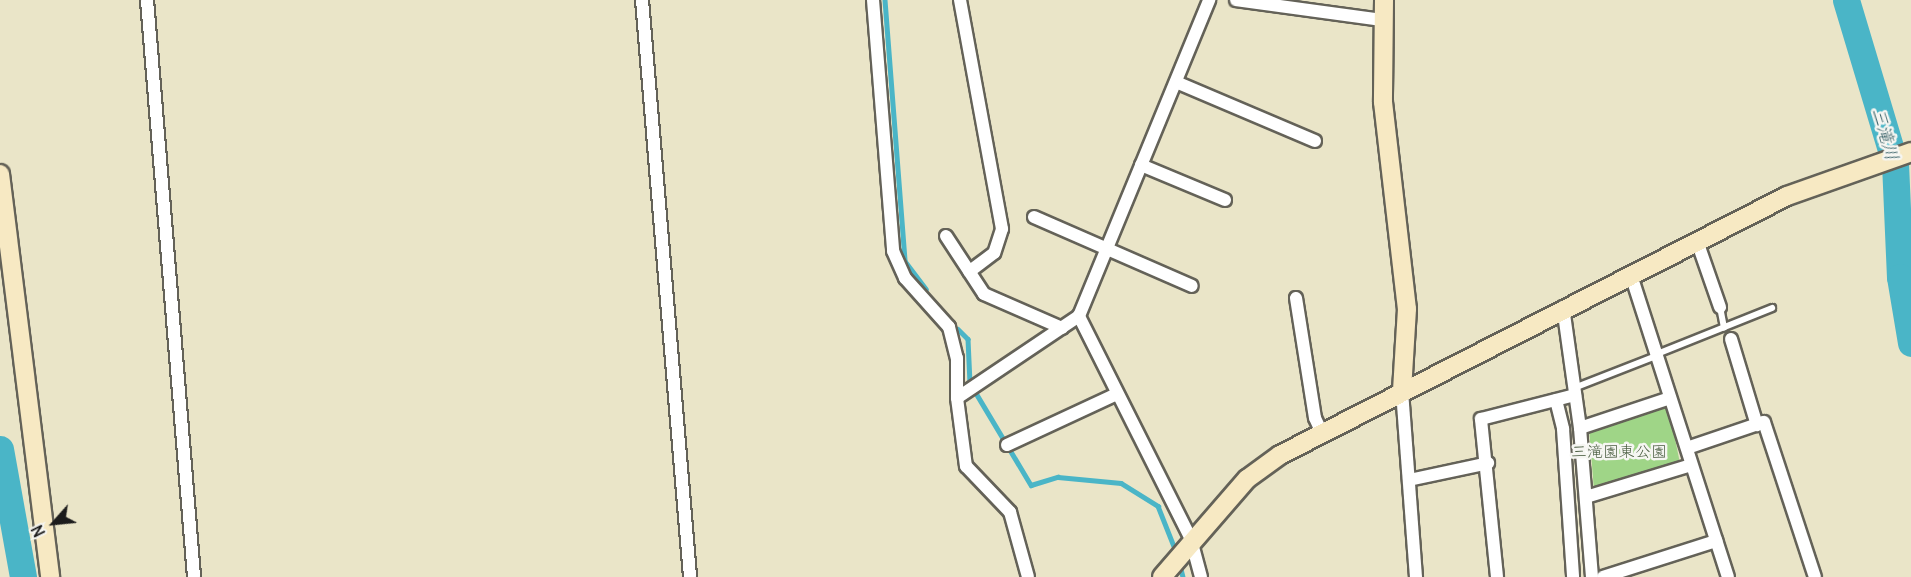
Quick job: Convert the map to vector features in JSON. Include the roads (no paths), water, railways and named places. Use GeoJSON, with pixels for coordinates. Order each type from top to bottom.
{"type":"FeatureCollection","features":[{"type":"Feature","properties":{"kind":"street"},"geometry":{"type":"LineString","coordinates":[[147,0],[194,577]]}},
{"type":"Feature","properties":{"kind":"street"},"geometry":{"type":"LineString","coordinates":[[642,0],[690,577]]}},
{"type":"Feature","properties":{"kind":"street"},"geometry":{"type":"LineString","coordinates":[[873,0],[893,251],[905,278],[948,327],[957,358],[966,466],[1010,512],[1028,577]]}},
{"type":"Feature","properties":{"kind":"street"},"geometry":{"type":"LineString","coordinates":[[960,0],[1002,229],[994,253],[969,272]]}},
{"type":"Feature","properties":{"kind":"street"},"geometry":{"type":"LineString","coordinates":[[961,396],[981,385],[1079,316],[1105,247],[1209,0]]}},
{"type":"Feature","properties":{"kind":"street"},"geometry":{"type":"LineString","coordinates":[[1236,0],[1382,20]]}},
{"type":"Feature","properties":{"kind":"street"},"geometry":{"type":"LineString","coordinates":[[1384,0],[1382,20],[1383,102],[1407,309],[1401,391],[1416,577]]}},
{"type":"Feature","properties":{"kind":"street"},"geometry":{"type":"LineString","coordinates":[[1176,82],[1315,141]]}},
{"type":"Feature","properties":{"kind":"street"},"geometry":{"type":"LineString","coordinates":[[1166,571],[1188,543],[1248,479],[1322,433],[1563,307],[1697,241],[1825,183],[1911,152]]}},
{"type":"Feature","properties":{"kind":"street"},"geometry":{"type":"LineString","coordinates":[[1141,165],[1225,200]]}},
{"type":"Feature","properties":{"kind":"street"},"geometry":{"type":"LineString","coordinates":[[0,174],[50,577]]}},
{"type":"Feature","properties":{"kind":"street"},"geometry":{"type":"LineString","coordinates":[[1034,217],[1192,285]]}},
{"type":"Feature","properties":{"kind":"street"},"geometry":{"type":"LineString","coordinates":[[946,236],[984,294],[1062,328]]}},
{"type":"Feature","properties":{"kind":"street"},"geometry":{"type":"LineString","coordinates":[[1697,241],[1720,307]]}},
{"type":"Feature","properties":{"kind":"street"},"geometry":{"type":"LineString","coordinates":[[1631,275],[1728,577]]}},
{"type":"Feature","properties":{"kind":"street"},"geometry":{"type":"LineString","coordinates":[[1296,298],[1313,408],[1322,433]]}},
{"type":"Feature","properties":{"kind":"street"},"geometry":{"type":"LineString","coordinates":[[1563,307],[1580,428],[1592,577]]}},
{"type":"Feature","properties":{"kind":"street"},"geometry":{"type":"LineString","coordinates":[[1079,316],[1188,543],[1201,577]]}},
{"type":"Feature","properties":{"kind":"street"},"geometry":{"type":"LineString","coordinates":[[1731,339],[1757,425]]}},
{"type":"Feature","properties":{"kind":"street"},"geometry":{"type":"LineString","coordinates":[[1497,577],[1488,463],[1481,419],[1556,400],[1574,391]]}},
{"type":"Feature","properties":{"kind":"street"},"geometry":{"type":"LineString","coordinates":[[1007,445],[1117,394]]}},
{"type":"Feature","properties":{"kind":"street"},"geometry":{"type":"LineString","coordinates":[[1580,428],[1670,398]]}},
{"type":"Feature","properties":{"kind":"street"},"geometry":{"type":"LineString","coordinates":[[1556,400],[1563,429],[1574,577]]}},
{"type":"Feature","properties":{"kind":"street"},"geometry":{"type":"LineString","coordinates":[[1687,448],[1764,422],[1815,577]]}},
{"type":"Feature","properties":{"kind":"street"},"geometry":{"type":"LineString","coordinates":[[1409,480],[1488,463]]}},
{"type":"Feature","properties":{"kind":"street"},"geometry":{"type":"LineString","coordinates":[[1586,497],[1691,465]]}},
{"type":"Feature","properties":{"kind":"street"},"geometry":{"type":"LineString","coordinates":[[1603,577],[1716,541]]}},
{"type":"Feature","properties":{"kind":"lane"},"geometry":{"type":"LineString","coordinates":[[1720,307],[1724,327]]}},
{"type":"Feature","properties":{"kind":"lane"},"geometry":{"type":"LineString","coordinates":[[1574,391],[1772,308]]}},
{"type":"Feature","properties":{"kind":"waterway"},"geometry":{"type":"LineString","coordinates":[[885,0],[905,261],[926,289]]}},
{"type":"Feature","properties":{"kind":"waterway","name":"三滝川"},"geometry":{"type":"LineString","coordinates":[[1846,0],[1895,163],[1900,277],[1911,343]]}},
{"type":"Feature","properties":{"kind":"waterway"},"geometry":{"type":"LineString","coordinates":[[958,329],[968,339],[970,383],[1031,485],[1058,477],[1121,483],[1158,506],[1177,554]]}},
{"type":"Feature","properties":{"kind":"waterway"},"geometry":{"type":"LineString","coordinates":[[0,449],[23,577]]}},
{"type":"Feature","properties":{"kind":"waterway"},"geometry":{"type":"LineString","coordinates":[[1180,565],[1183,577]]}},
{"type":"Feature","properties":{"kind":"park label","name":"三滝園東公園"},"geometry":{"type":"Point","coordinates":[1619,451]}}]}
